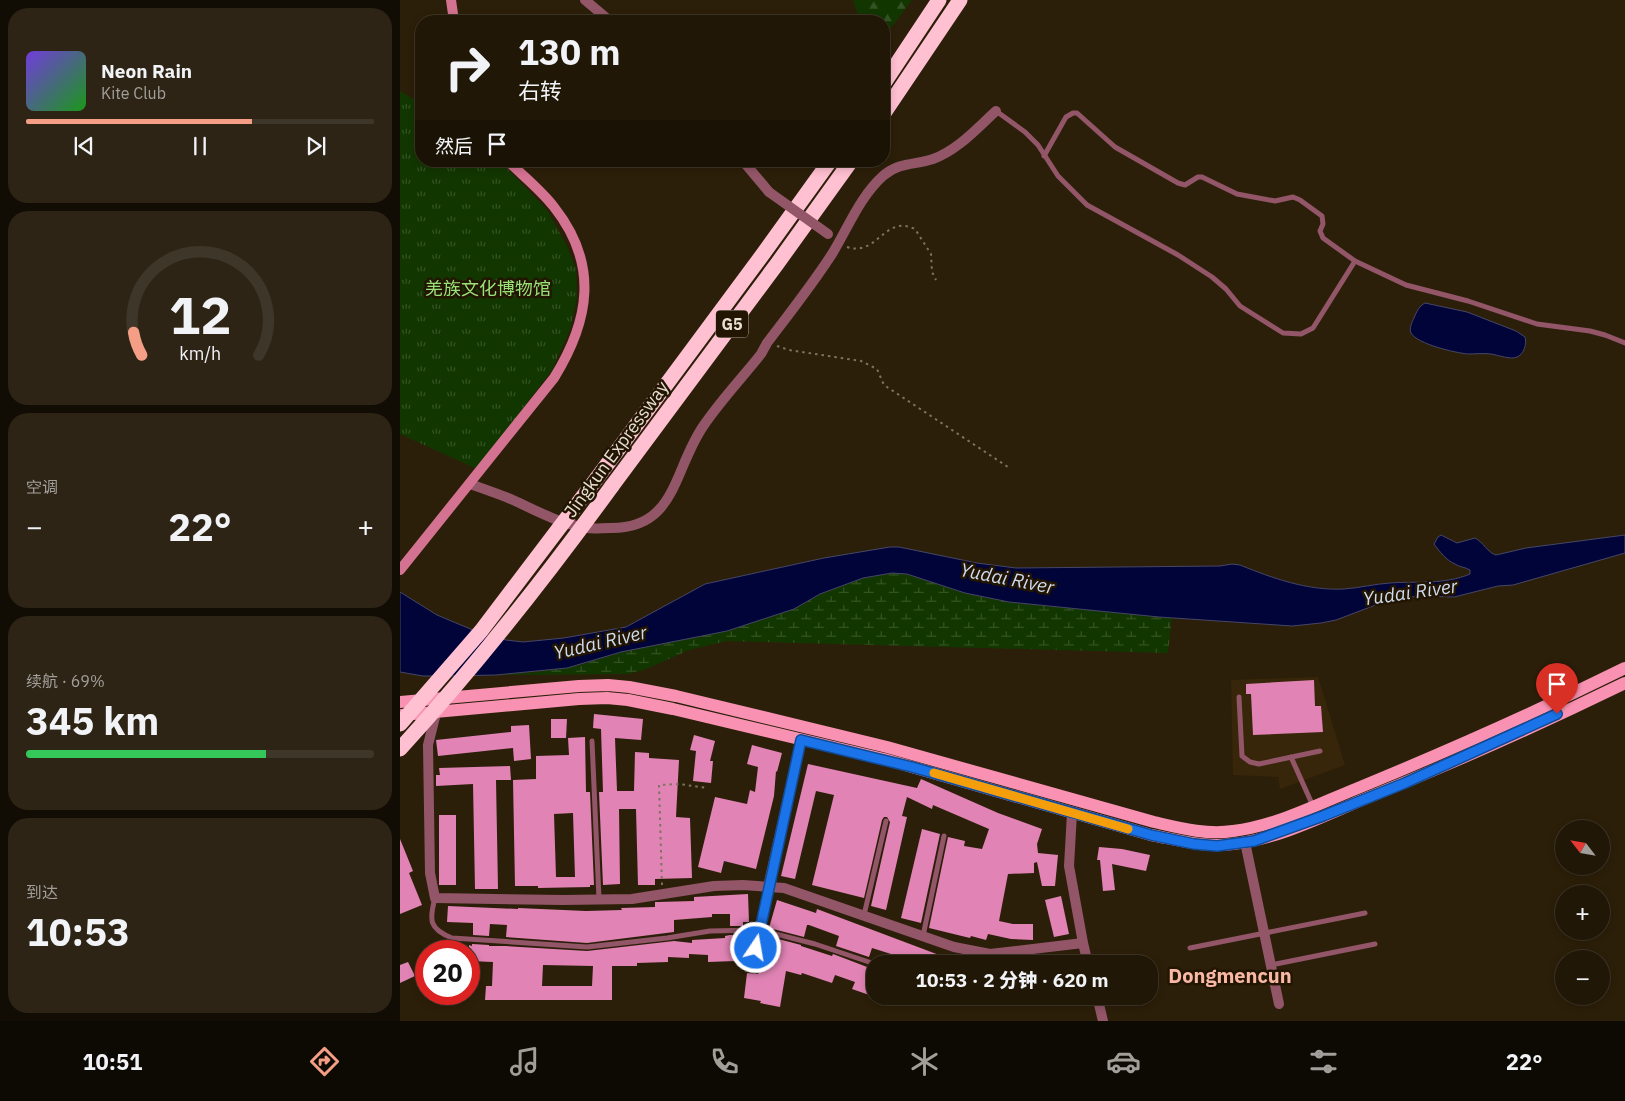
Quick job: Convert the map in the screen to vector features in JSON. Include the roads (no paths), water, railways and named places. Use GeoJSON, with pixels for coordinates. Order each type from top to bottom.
{"type":"FeatureCollection","features":[{"type":"Feature","properties":{"kind":"highway"},"geometry":{"type":"LineString","coordinates":[[890,74],[940,0]]}},
{"type":"Feature","properties":{"kind":"highway"},"geometry":{"type":"LineString","coordinates":[[890,104],[960,0]]}},
{"type":"Feature","properties":{"kind":"highway","name":"Jingkun Expressway"},"geometry":{"type":"LineString","coordinates":[[400,724],[439,680],[518,583],[826,167]]}},
{"type":"Feature","properties":{"kind":"highway","name":"Jingkun Expressway"},"geometry":{"type":"LineString","coordinates":[[400,750],[494,641],[777,264],[846,167]]}},
{"type":"Feature","properties":{"kind":"highway"},"geometry":{"type":"LineString","coordinates":[[400,716],[439,680]]}},
{"type":"Feature","properties":{"kind":"main road"},"geometry":{"type":"LineString","coordinates":[[400,702],[578,686],[608,685],[629,687],[676,696],[887,747],[1126,815],[1196,831],[1216,832],[1251,828],[1400,771],[1625,668]]}},
{"type":"Feature","properties":{"kind":"main road"},"geometry":{"type":"LineString","coordinates":[[400,716],[607,698],[647,703],[901,764],[1151,835],[1194,844],[1217,846],[1274,835],[1405,783],[1625,683]]}},
{"type":"Feature","properties":{"kind":"street"},"geometry":{"type":"LineString","coordinates":[[451,0],[453,15]]}},
{"type":"Feature","properties":{"kind":"street"},"geometry":{"type":"LineString","coordinates":[[585,0],[603,15]]}},
{"type":"Feature","properties":{"kind":"street"},"geometry":{"type":"LineString","coordinates":[[470,484],[513,500],[553,519],[588,528],[629,528],[652,518],[670,495],[692,443],[704,424],[761,354],[839,242],[864,198],[883,176],[897,166],[933,159],[948,152],[996,111]]}},
{"type":"Feature","properties":{"kind":"street"},"geometry":{"type":"LineString","coordinates":[[400,570],[554,378],[573,344],[584,309],[583,266],[571,232],[546,198],[514,167]]}},
{"type":"Feature","properties":{"kind":"street"},"geometry":{"type":"LineString","coordinates":[[747,167],[769,192],[839,242]]}},
{"type":"Feature","properties":{"kind":"street"},"geometry":{"type":"LineString","coordinates":[[436,713],[428,745],[430,873],[435,898],[632,899],[714,886],[743,885],[784,888],[923,936],[967,950],[990,954],[1083,943]]}},
{"type":"Feature","properties":{"kind":"street"},"geometry":{"type":"LineString","coordinates":[[768,887],[801,740]]}},
{"type":"Feature","properties":{"kind":"street"},"geometry":{"type":"LineString","coordinates":[[1072,813],[1069,866],[1086,955]]}},
{"type":"Feature","properties":{"kind":"street"},"geometry":{"type":"LineString","coordinates":[[1245,842],[1279,1004]]}},
{"type":"Feature","properties":{"kind":"street"},"geometry":{"type":"LineString","coordinates":[[1099,1005],[1103,1021]]}},
{"type":"Feature","properties":{"kind":"lane"},"geometry":{"type":"LineString","coordinates":[[996,111],[1025,132],[1038,145],[1058,176],[1087,206],[1178,255],[1212,277],[1226,289],[1240,306],[1283,333],[1301,334],[1313,328],[1355,260]]}},
{"type":"Feature","properties":{"kind":"lane"},"geometry":{"type":"LineString","coordinates":[[1044,156],[1066,117],[1074,112],[1115,147],[1178,184],[1185,185],[1202,176],[1237,194],[1275,201],[1282,201],[1289,197],[1300,200],[1322,216],[1320,235],[1355,260],[1406,285],[1468,301],[1537,324],[1590,331],[1625,343]]}},
{"type":"Feature","properties":{"kind":"lane"},"geometry":{"type":"LineString","coordinates":[[1239,697],[1242,756],[1250,762],[1259,764],[1320,751]]}},
{"type":"Feature","properties":{"kind":"lane"},"geometry":{"type":"LineString","coordinates":[[592,741],[599,899]]}},
{"type":"Feature","properties":{"kind":"lane"},"geometry":{"type":"LineString","coordinates":[[1291,757],[1312,806]]}},
{"type":"Feature","properties":{"kind":"lane"},"geometry":{"type":"LineString","coordinates":[[864,915],[886,821]]}},
{"type":"Feature","properties":{"kind":"lane"},"geometry":{"type":"LineString","coordinates":[[923,936],[944,836]]}},
{"type":"Feature","properties":{"kind":"lane"},"geometry":{"type":"LineString","coordinates":[[752,967],[768,887]]}},
{"type":"Feature","properties":{"kind":"lane"},"geometry":{"type":"LineString","coordinates":[[435,898],[430,916],[433,925],[440,933],[452,938],[476,941],[587,946],[667,938],[710,931],[760,930],[815,944],[866,961]]}},
{"type":"Feature","properties":{"kind":"lane"},"geometry":{"type":"LineString","coordinates":[[1190,948],[1365,913]]}},
{"type":"Feature","properties":{"kind":"lane"},"geometry":{"type":"LineString","coordinates":[[1271,965],[1375,944]]}},
{"type":"Feature","properties":{"kind":"water"},"geometry":{"type":"Polygon","coordinates":[[[1425,303],[1467,312],[1516,331],[1525,337],[1523,351],[1519,356],[1511,358],[1488,354],[1468,354],[1446,350],[1421,341],[1410,331],[1412,321],[1418,310],[1425,303]]]}},
{"type":"Feature","properties":{"kind":"water","name":"Yudai River"},"geometry":{"type":"Polygon","coordinates":[[[1441,535],[1457,543],[1475,538],[1496,555],[1526,548],[1625,535],[1625,553],[1513,585],[1498,586],[1454,597],[1394,598],[1336,620],[1292,626],[1159,617],[1009,602],[965,593],[907,574],[892,573],[863,578],[820,594],[794,609],[727,631],[621,652],[567,668],[496,675],[423,676],[400,672],[400,592],[437,615],[480,633],[506,640],[523,642],[564,638],[626,627],[705,584],[824,558],[890,547],[1016,568],[1220,566],[1232,564],[1304,586],[1344,589],[1390,583],[1450,580],[1470,574],[1470,570],[1446,558],[1434,544],[1441,535]]]}},
{"type":"Feature","properties":{"kind":"district","name":"Dongmencun"},"geometry":{"type":"Point","coordinates":[1230,975]}},
{"type":"Feature","properties":{"kind":"park label","name":"羌族文化博物馆"},"geometry":{"type":"Point","coordinates":[488,288]}}]}
